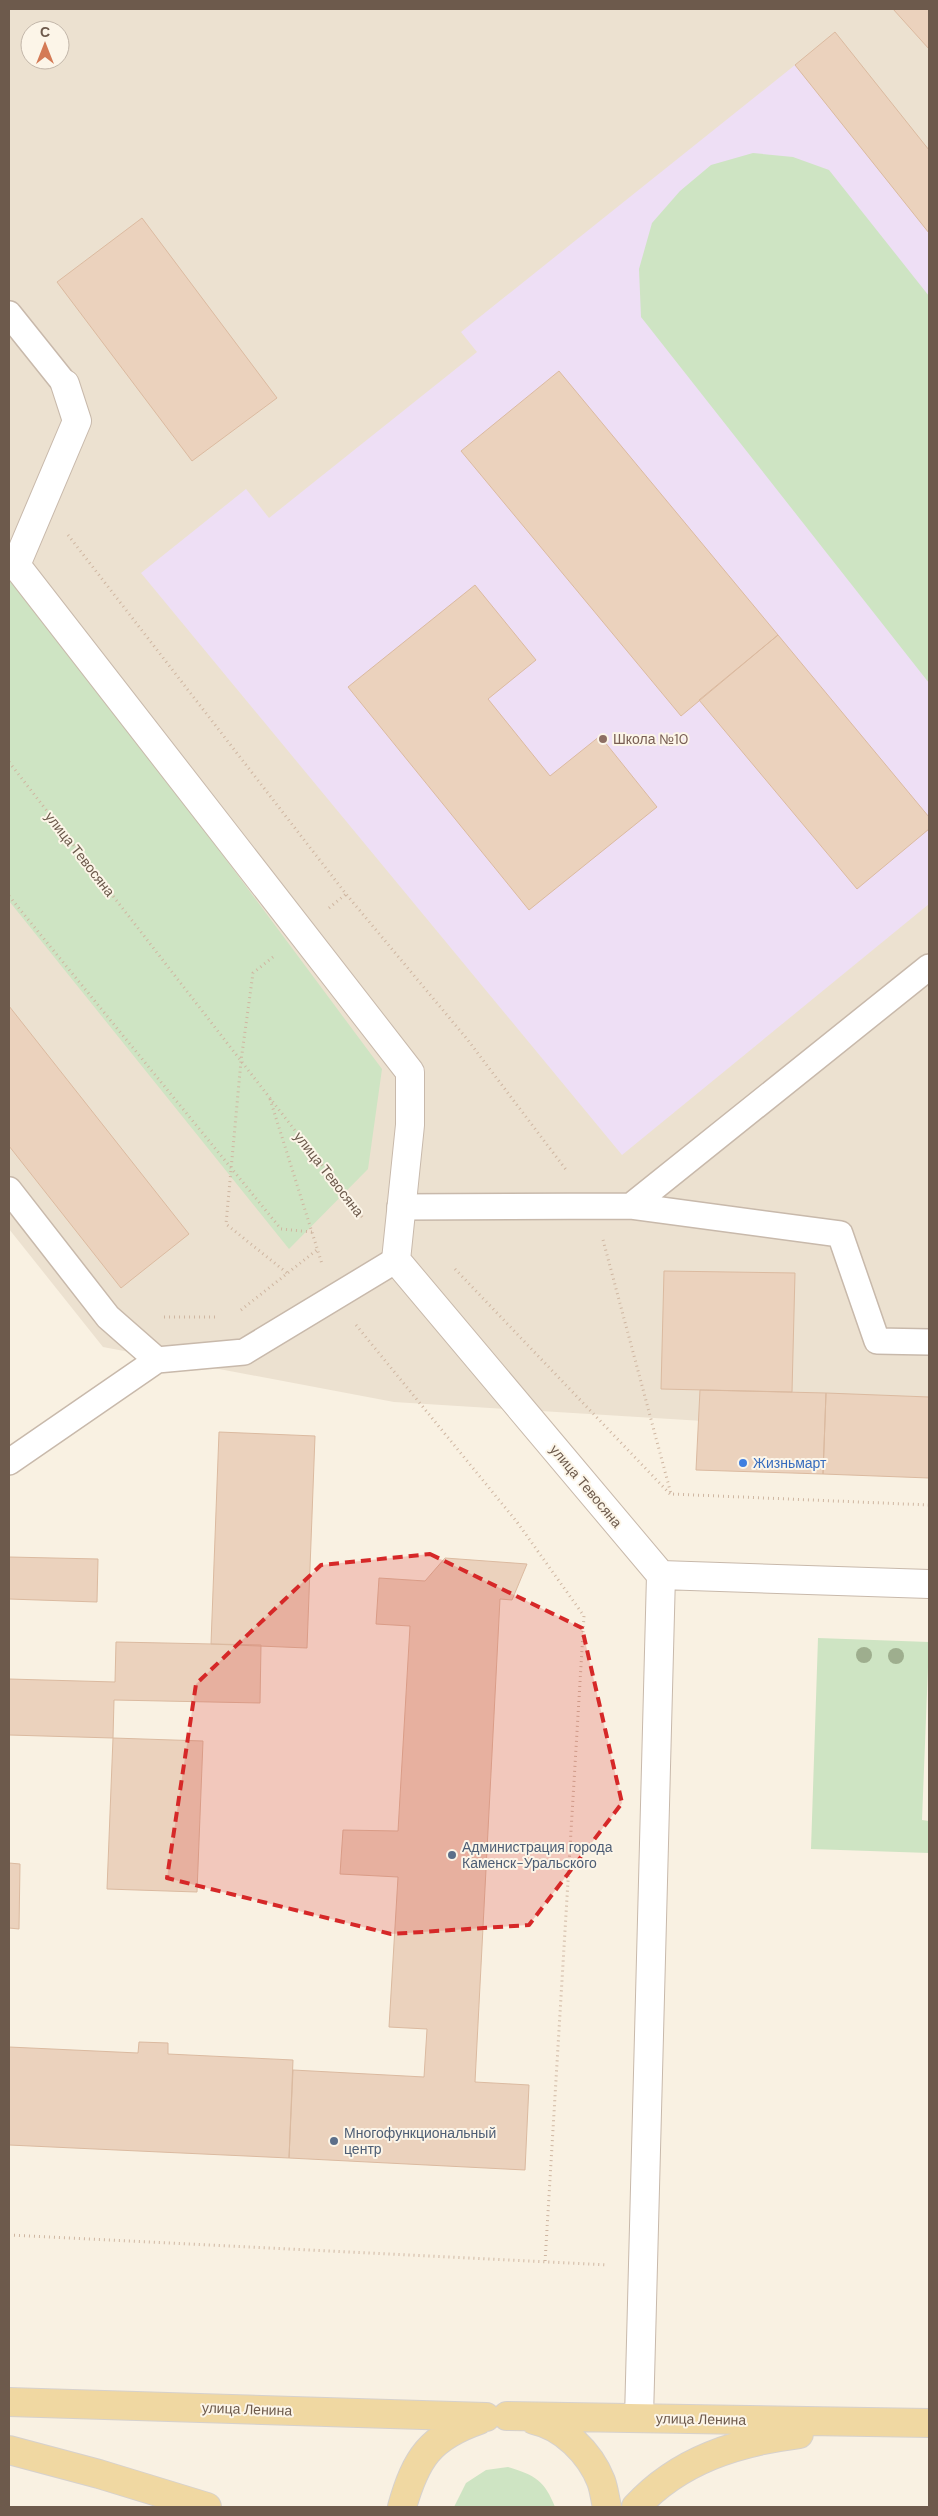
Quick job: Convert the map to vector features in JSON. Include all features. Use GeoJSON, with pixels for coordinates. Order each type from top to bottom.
{"type":"FeatureCollection","features":[{"type":"Feature","properties":{"kind":"main road","name":"улица Ленина"},"geometry":{"type":"LineString","coordinates":[[9,2402],[496,2416],[929,2423]]}},
{"type":"Feature","properties":{"kind":"main road"},"geometry":{"type":"LineString","coordinates":[[402,2507],[411,2477],[429,2449],[455,2428],[496,2416],[536,2420],[564,2434],[586,2454],[594,2467],[601,2480],[607,2507]]}},
{"type":"Feature","properties":{"kind":"main road","name":"улица Ленина"},"geometry":{"type":"LineString","coordinates":[[636,2507],[654,2488],[688,2465],[765,2438],[896,2422]]}},
{"type":"Feature","properties":{"kind":"main road"},"geometry":{"type":"LineString","coordinates":[[9,2450],[193,2506]]}},
{"type":"Feature","properties":{"kind":"street"},"geometry":{"type":"LineString","coordinates":[[65,384],[77,421],[16,565],[410,1072],[410,1125],[396,1260]]}},
{"type":"Feature","properties":{"kind":"street","name":"улица Тевосяна"},"geometry":{"type":"LineString","coordinates":[[396,1260],[661,1575]]}},
{"type":"Feature","properties":{"kind":"street"},"geometry":{"type":"LineString","coordinates":[[639,2418],[661,1575],[929,1584]]}},
{"type":"Feature","properties":{"kind":"lane"},"geometry":{"type":"LineString","coordinates":[[9,314],[65,384]]}},
{"type":"Feature","properties":{"kind":"lane"},"geometry":{"type":"LineString","coordinates":[[632,1206],[929,967]]}},
{"type":"Feature","properties":{"kind":"lane"},"geometry":{"type":"LineString","coordinates":[[9,1190],[108,1317],[157,1360]]}},
{"type":"Feature","properties":{"kind":"lane"},"geometry":{"type":"LineString","coordinates":[[400,1207],[632,1206],[840,1234],[877,1341],[929,1342]]}},
{"type":"Feature","properties":{"kind":"lane"},"geometry":{"type":"LineString","coordinates":[[9,1462],[157,1360],[244,1352],[396,1260]]}},
{"type":"Feature","properties":{"kind":"path"},"geometry":{"type":"LineString","coordinates":[[43,502],[346,894],[467,1039],[594,1206],[670,1494]]}},
{"type":"Feature","properties":{"kind":"path","name":"улица Тевосяна"},"geometry":{"type":"LineString","coordinates":[[9,762],[396,1260]]}},
{"type":"Feature","properties":{"kind":"path"},"geometry":{"type":"LineString","coordinates":[[287,1274],[226,1224],[241,1061],[253,973],[346,894]]}},
{"type":"Feature","properties":{"kind":"path"},"geometry":{"type":"LineString","coordinates":[[9,896],[281,1229],[312,1232]]}},
{"type":"Feature","properties":{"kind":"path"},"geometry":{"type":"LineString","coordinates":[[270,1099],[334,1298],[517,1522],[584,1616],[545,2262]]}},
{"type":"Feature","properties":{"kind":"path"},"geometry":{"type":"LineString","coordinates":[[239,1312],[318,1249]]}},
{"type":"Feature","properties":{"kind":"path"},"geometry":{"type":"LineString","coordinates":[[453,1268],[670,1494],[929,1505]]}},
{"type":"Feature","properties":{"kind":"path"},"geometry":{"type":"LineString","coordinates":[[108,1317],[222,1317]]}},
{"type":"Feature","properties":{"kind":"path"},"geometry":{"type":"LineString","coordinates":[[9,2235],[643,2267]]}},
{"type":"Feature","properties":{"kind":"highlighted area"},"geometry":{"type":"Polygon","coordinates":[[[430,1554],[582,1628],[622,1803],[529,1925],[391,1934],[167,1878],[196,1684],[321,1565],[430,1554]]]}},
{"type":"Feature","properties":{"kind":"shaded area"},"geometry":{"type":"Polygon","coordinates":[[[9,9],[929,9],[929,1435],[394,1402],[103,1347],[9,1229],[9,9]]]}},
{"type":"Feature","properties":{"kind":"shaded area","name":"Школа №10"},"geometry":{"type":"Polygon","coordinates":[[[795,65],[929,233],[929,904],[622,1155],[141,573],[246,489],[269,518],[477,352],[461,332],[795,65]]]}},
{"type":"Feature","properties":{"kind":"green space"},"geometry":{"type":"Polygon","coordinates":[[[753,153],[793,157],[829,170],[929,296],[929,683],[641,317],[639,269],[652,223],[680,191],[711,165],[753,153]]]}},
{"type":"Feature","properties":{"kind":"green space"},"geometry":{"type":"Polygon","coordinates":[[[9,568],[382,1069],[368,1169],[289,1249],[9,901],[9,568]]]}},
{"type":"Feature","properties":{"kind":"green space"},"geometry":{"type":"Polygon","coordinates":[[[818,1638],[929,1642],[922,1820],[929,1821],[929,1853],[811,1849],[818,1638]]]}},
{"type":"Feature","properties":{"kind":"green space"},"geometry":{"type":"Polygon","coordinates":[[[508,2467],[538,2480],[547,2491],[555,2507],[454,2507],[466,2483],[486,2470],[508,2467]]]}},
{"type":"Feature","properties":{"kind":"building"},"geometry":{"type":"Polygon","coordinates":[[[893,9],[929,9],[929,49],[893,9]]]}},
{"type":"Feature","properties":{"kind":"building"},"geometry":{"type":"Polygon","coordinates":[[[835,32],[929,150],[929,233],[795,65],[835,32]]]}},
{"type":"Feature","properties":{"kind":"building"},"geometry":{"type":"Polygon","coordinates":[[[142,218],[277,398],[192,461],[57,282],[142,218]]]}},
{"type":"Feature","properties":{"kind":"building"},"geometry":{"type":"Polygon","coordinates":[[[559,371],[778,635],[681,716],[461,451],[559,371]]]}},
{"type":"Feature","properties":{"kind":"building"},"geometry":{"type":"Polygon","coordinates":[[[475,585],[536,660],[488,699],[550,776],[600,736],[657,807],[529,910],[348,687],[475,585]]]}},
{"type":"Feature","properties":{"kind":"building"},"geometry":{"type":"Polygon","coordinates":[[[778,635],[929,817],[929,829],[857,889],[699,700],[778,635]]]}},
{"type":"Feature","properties":{"kind":"building"},"geometry":{"type":"Polygon","coordinates":[[[9,1006],[189,1234],[121,1288],[9,1146],[9,1006]]]}},
{"type":"Feature","properties":{"kind":"building"},"geometry":{"type":"Polygon","coordinates":[[[664,1271],[795,1273],[792,1392],[661,1389],[664,1271]]]}},
{"type":"Feature","properties":{"kind":"building"},"geometry":{"type":"Polygon","coordinates":[[[700,1390],[826,1393],[823,1474],[696,1470],[700,1390]]]}},
{"type":"Feature","properties":{"kind":"building"},"geometry":{"type":"Polygon","coordinates":[[[826,1393],[929,1397],[929,1478],[823,1474],[826,1393]]]}},
{"type":"Feature","properties":{"kind":"building"},"geometry":{"type":"Polygon","coordinates":[[[219,1432],[315,1436],[307,1648],[211,1644],[219,1432]]]}},
{"type":"Feature","properties":{"kind":"building"},"geometry":{"type":"Polygon","coordinates":[[[9,1557],[98,1559],[97,1602],[9,1599],[9,1557]]]}},
{"type":"Feature","properties":{"kind":"building"},"geometry":{"type":"Polygon","coordinates":[[[445,1558],[527,1564],[512,1600],[500,1599],[475,2082],[529,2085],[525,2170],[289,2158],[293,2070],[424,2077],[427,2029],[389,2027],[398,1877],[340,1874],[343,1830],[398,1831],[410,1626],[376,1624],[379,1578],[425,1581],[445,1558]]]}},
{"type":"Feature","properties":{"kind":"building"},"geometry":{"type":"Polygon","coordinates":[[[116,1642],[261,1645],[260,1703],[114,1700],[113,1738],[9,1735],[9,1679],[115,1682],[116,1642]]]}},
{"type":"Feature","properties":{"kind":"building"},"geometry":{"type":"Polygon","coordinates":[[[113,1738],[203,1741],[197,1892],[107,1889],[113,1738]]]}},
{"type":"Feature","properties":{"kind":"building"},"geometry":{"type":"Polygon","coordinates":[[[9,1863],[20,1864],[19,1929],[9,1928],[9,1863]]]}},
{"type":"Feature","properties":{"kind":"building"},"geometry":{"type":"Polygon","coordinates":[[[139,2042],[168,2043],[168,2054],[293,2060],[289,2158],[9,2145],[9,2047],[138,2053],[139,2042]]]}},
{"type":"Feature","properties":{"kind":"place","name":"Школа №10"},"geometry":{"type":"Point","coordinates":[603,739]}},
{"type":"Feature","properties":{"kind":"place","name":"Жизньмарт"},"geometry":{"type":"Point","coordinates":[743,1463]}},
{"type":"Feature","properties":{"kind":"place","name":"Администрация города Каменск-Уральского"},"geometry":{"type":"Point","coordinates":[452,1855]}},
{"type":"Feature","properties":{"kind":"place","name":"Многофункциональный центр"},"geometry":{"type":"Point","coordinates":[334,2141]}}]}
